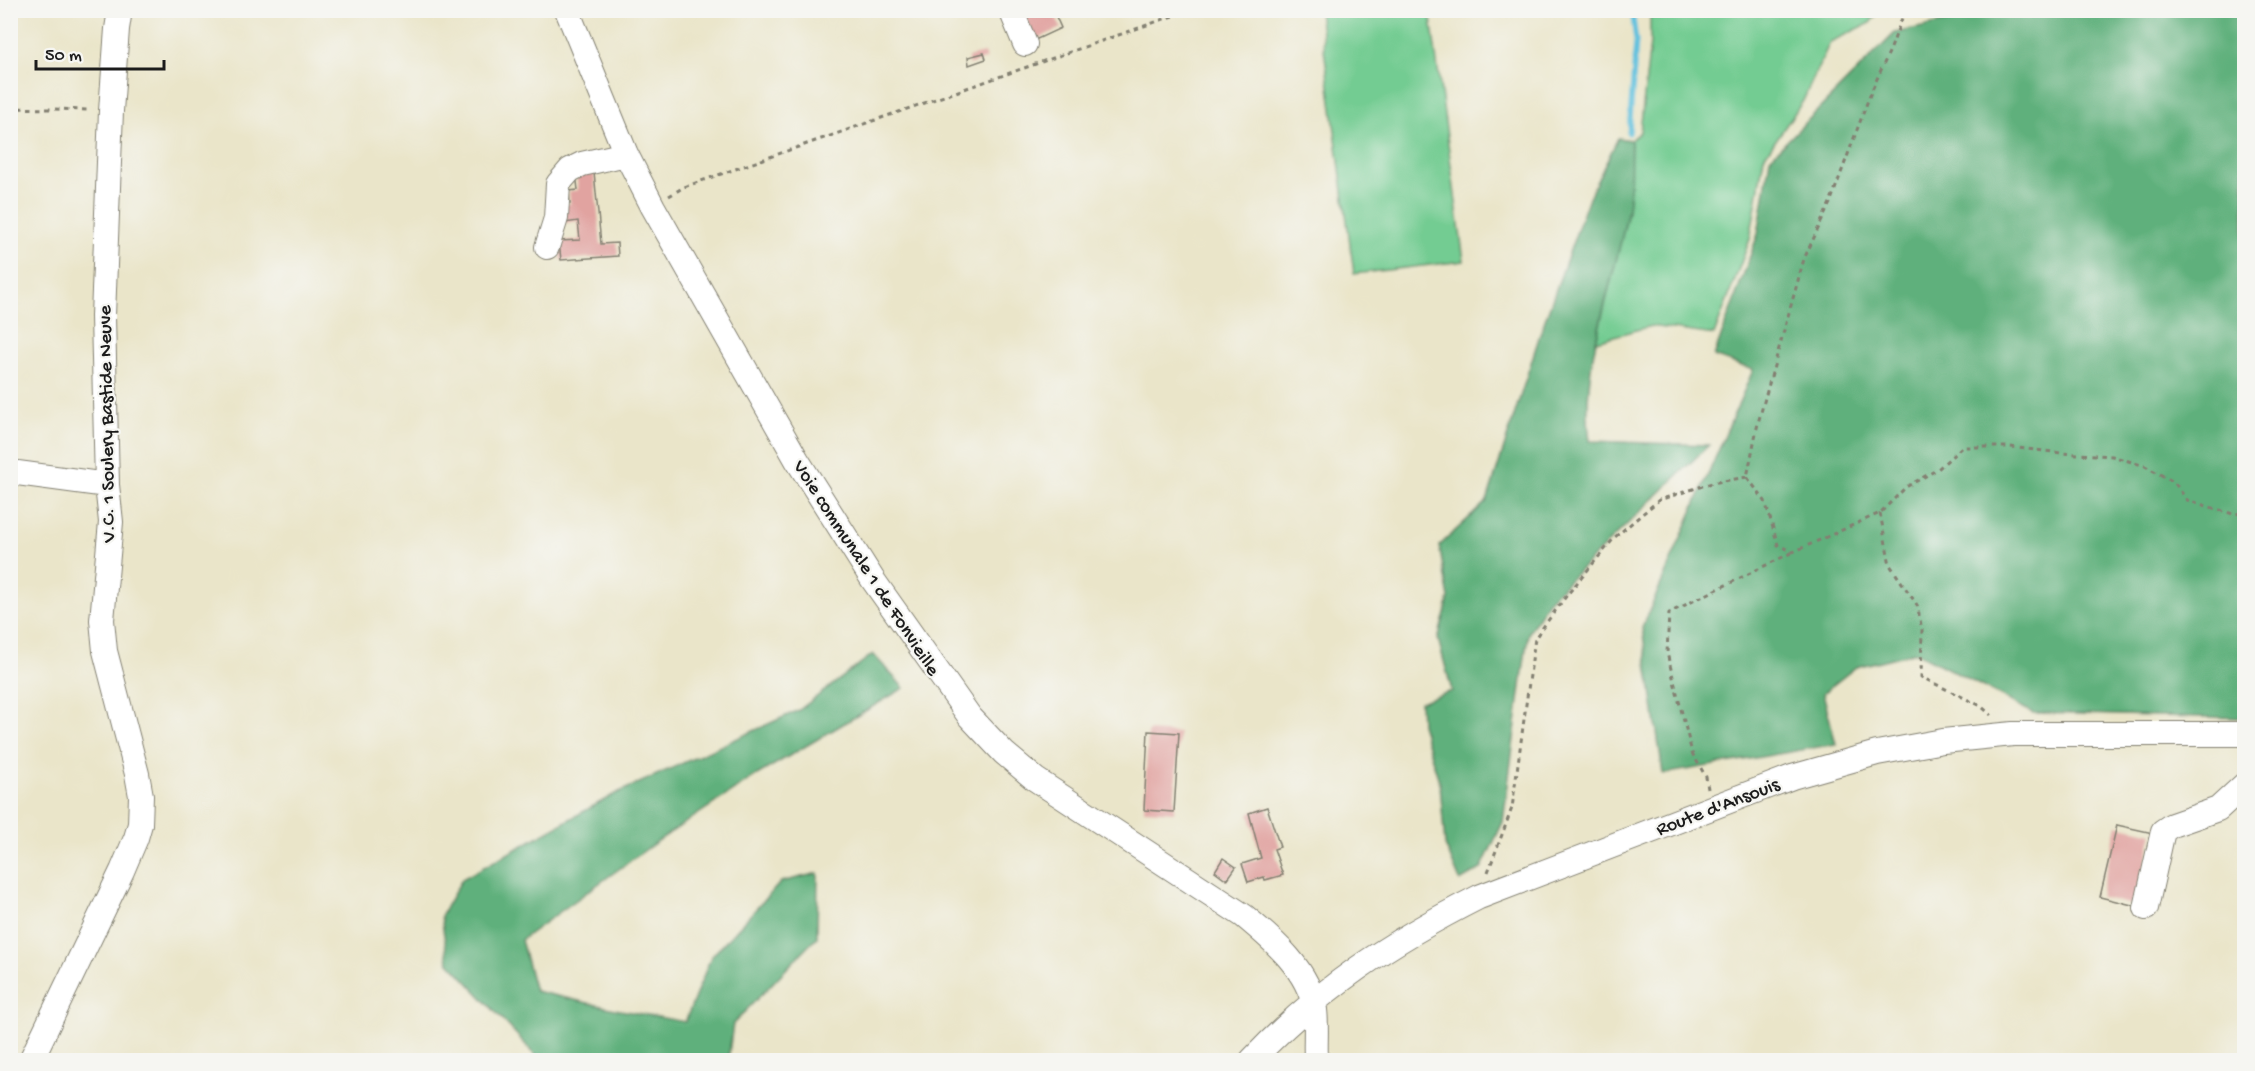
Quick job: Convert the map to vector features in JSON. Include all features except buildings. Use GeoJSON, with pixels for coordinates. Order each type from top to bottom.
{"type":"FeatureCollection","features":[{"type":"Feature","properties":{"kind":"street","name":"V.C. 1 Soulery Bastide Neuve"},"geometry":{"type":"LineString","coordinates":[[31,1060],[122,871],[140,824],[141,796],[137,774],[105,651],[102,620],[111,522],[107,485],[103,316],[111,111],[120,10]]}},
{"type":"Feature","properties":{"kind":"street","name":"Voie communale 1 de Fonvieille"},"geometry":{"type":"LineString","coordinates":[[567,10],[626,153],[680,259],[797,460],[873,580],[970,717],[1004,753],[1035,779],[1244,916],[1266,934],[1302,975],[1313,1002],[1316,1060]]}},
{"type":"Feature","properties":{"kind":"street"},"geometry":{"type":"LineString","coordinates":[[1011,10],[1025,44]]}},
{"type":"Feature","properties":{"kind":"street"},"geometry":{"type":"LineString","coordinates":[[547,247],[556,218],[558,184],[570,170],[582,164],[626,153]]}},
{"type":"Feature","properties":{"kind":"street"},"geometry":{"type":"LineString","coordinates":[[10,472],[107,485]]}},
{"type":"Feature","properties":{"kind":"street","name":"Route d'Ansouis"},"geometry":{"type":"LineString","coordinates":[[1252,1060],[1276,1035],[1344,976],[1431,921],[1479,897],[1792,777],[1877,753],[1943,741],[2013,734],[2244,734]]}},
{"type":"Feature","properties":{"kind":"street"},"geometry":{"type":"LineString","coordinates":[[2146,908],[2163,831],[2172,825],[2218,809],[2244,784]]}},
{"type":"Feature","properties":{"kind":"path"},"geometry":{"type":"LineString","coordinates":[[653,207],[684,187],[1190,10]]}},
{"type":"Feature","properties":{"kind":"path"},"geometry":{"type":"LineString","coordinates":[[1793,552],[1778,545],[1765,501],[1747,477],[1758,423],[1804,259],[1830,203],[1870,92],[1891,48],[1905,10]]}},
{"type":"Feature","properties":{"kind":"path"},"geometry":{"type":"LineString","coordinates":[[10,108],[111,111]]}},
{"type":"Feature","properties":{"kind":"path"},"geometry":{"type":"LineString","coordinates":[[1711,808],[1706,777],[1692,753],[1667,652],[1669,613],[1793,552],[1880,513],[1906,487],[1938,469],[1962,447],[2010,447],[2112,456],[2145,466],[2174,482],[2187,500],[2233,514],[2244,513]]}},
{"type":"Feature","properties":{"kind":"path"},"geometry":{"type":"LineString","coordinates":[[1479,897],[1512,808],[1535,638],[1615,537],[1659,500],[1712,483],[1747,477]]}},
{"type":"Feature","properties":{"kind":"path"},"geometry":{"type":"LineString","coordinates":[[1880,513],[1890,565],[1917,605],[1922,630],[1922,677],[1981,706],[2013,734]]}},
{"type":"Feature","properties":{"kind":"green space"},"geometry":{"type":"Polygon","coordinates":[[[1319,11],[1430,11],[1464,261],[1354,274],[1319,11]]]}},
{"type":"Feature","properties":{"kind":"green space"},"geometry":{"type":"Polygon","coordinates":[[[1650,11],[1879,11],[1870,23],[1830,42],[1803,101],[1764,157],[1750,239],[1714,335],[1651,326],[1596,341],[1628,212],[1631,140],[1640,132],[1650,43],[1650,11]]]}},
{"type":"Feature","properties":{"kind":"green space"},"geometry":{"type":"Polygon","coordinates":[[[1995,11],[2244,11],[2244,718],[2033,713],[1916,652],[1856,667],[1823,693],[1836,744],[1663,774],[1642,628],[1753,370],[1714,356],[1758,234],[1770,158],[1895,33],[1995,11]]]}},
{"type":"Feature","properties":{"kind":"green space"},"geometry":{"type":"Polygon","coordinates":[[[1618,138],[1631,140],[1630,196],[1593,356],[1589,384],[1590,441],[1709,445],[1548,601],[1528,634],[1503,822],[1481,869],[1460,881],[1445,845],[1440,784],[1421,724],[1420,702],[1452,691],[1438,639],[1449,598],[1439,546],[1487,501],[1541,331],[1589,197],[1618,138]]]}},
{"type":"Feature","properties":{"kind":"green space"},"geometry":{"type":"Polygon","coordinates":[[[873,654],[904,688],[757,775],[655,843],[521,940],[535,991],[685,1022],[711,957],[781,882],[818,873],[817,937],[733,1024],[728,1060],[540,1060],[448,961],[441,916],[462,879],[615,794],[799,710],[873,654]]]}},
{"type":"Feature","properties":{"kind":"waterway"},"geometry":{"type":"LineString","coordinates":[[1629,133],[1636,41],[1632,10]]}}]}
